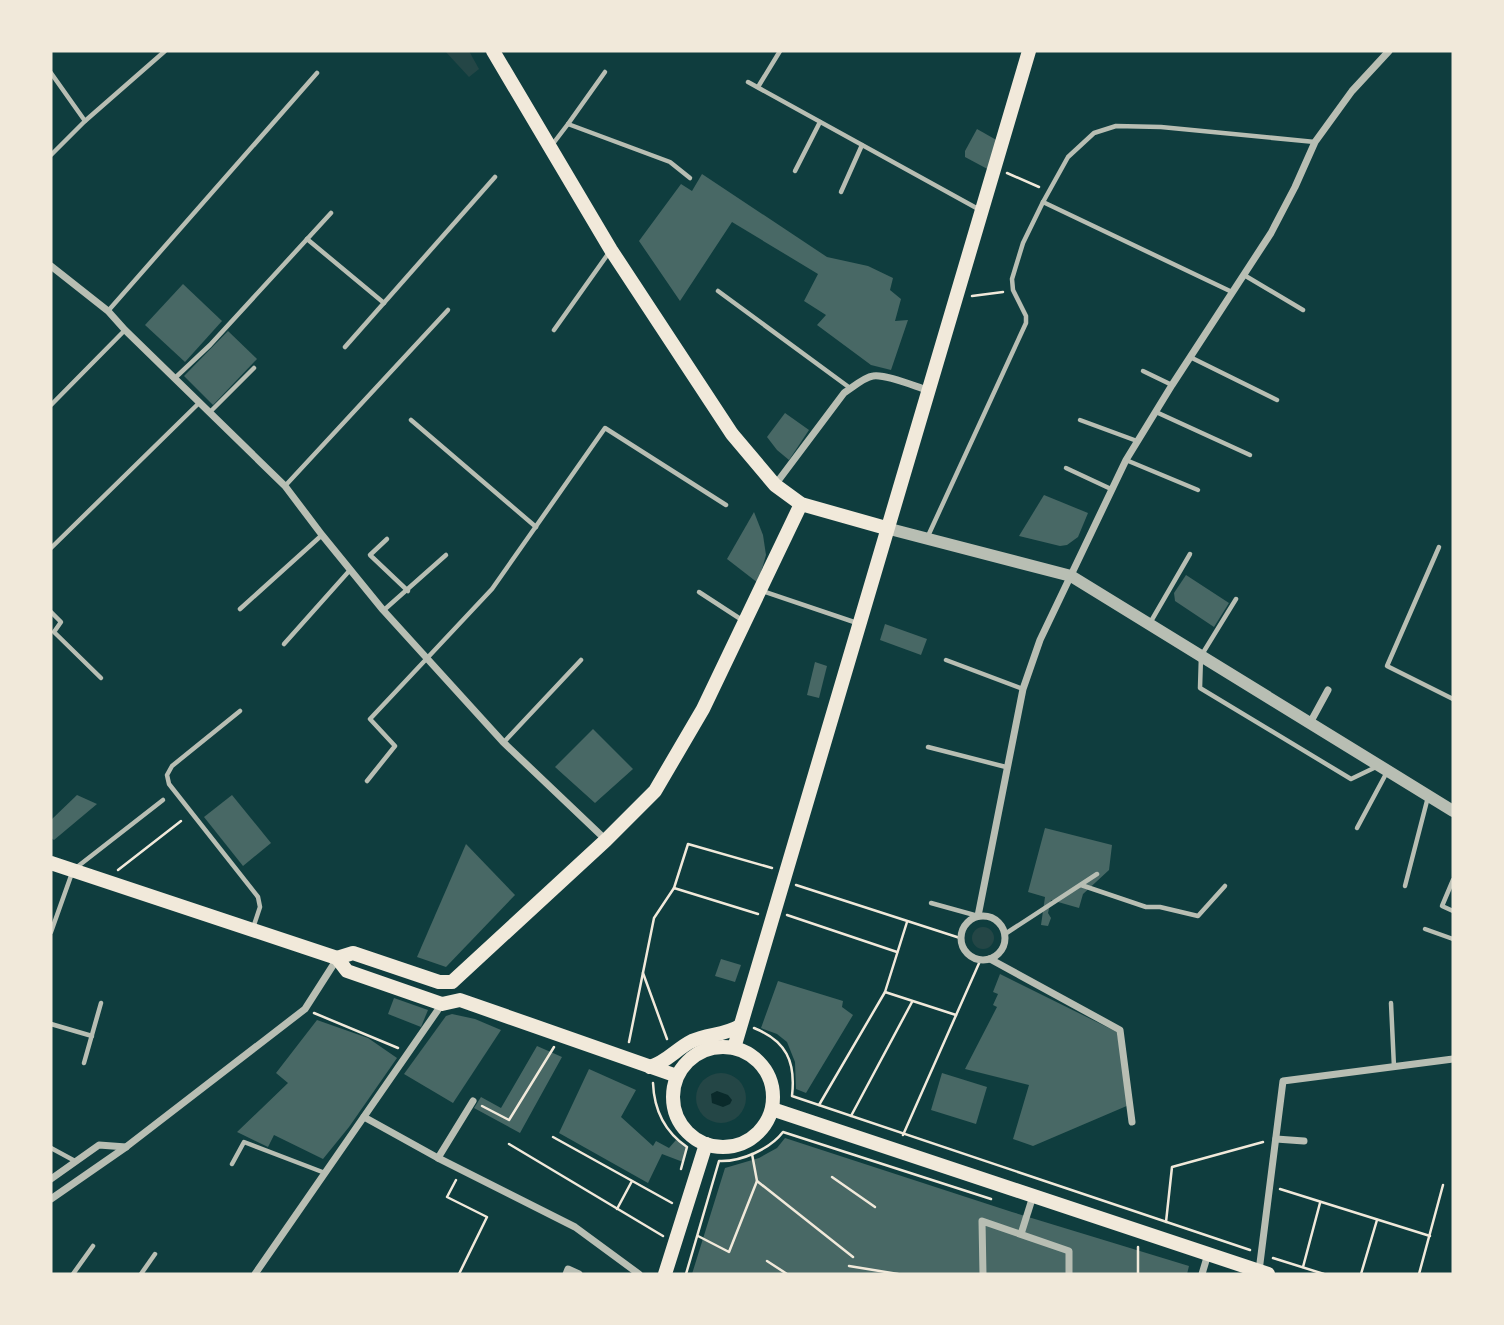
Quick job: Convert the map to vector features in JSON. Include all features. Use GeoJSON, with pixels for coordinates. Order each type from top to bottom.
{"type":"FeatureCollection","features":[{"type":"Feature","properties":{"kind":"main road"},"geometry":{"type":"LineString","coordinates":[[493,51],[611,250],[732,434],[775,485],[801,504],[886,528]]}},
{"type":"Feature","properties":{"kind":"main road"},"geometry":{"type":"LineString","coordinates":[[734,1048],[747,1028],[858,623],[1029,51]]}},
{"type":"Feature","properties":{"kind":"main road"},"geometry":{"type":"LineString","coordinates":[[51,863],[337,958],[353,953],[439,982],[452,982],[606,840],[654,790],[703,709],[801,504]]}},
{"type":"Feature","properties":{"kind":"main road"},"geometry":{"type":"LineString","coordinates":[[337,958],[346,971],[442,1004],[460,1000],[651,1073],[677,1076]]}},
{"type":"Feature","properties":{"kind":"main road"},"geometry":{"type":"LineString","coordinates":[[460,1000],[457,990],[463,973]]}},
{"type":"Feature","properties":{"kind":"main road"},"geometry":{"type":"LineString","coordinates":[[651,1073],[691,1042],[747,1028]]}},
{"type":"Feature","properties":{"kind":"main road"},"geometry":{"type":"LineString","coordinates":[[712,1047],[734,1048],[754,1057],[766,1070],[772,1086],[772,1109],[764,1126],[749,1140],[725,1147],[706,1144],[688,1134],[677,1118],[673,1098],[677,1076],[688,1060],[699,1052],[712,1047]]}},
{"type":"Feature","properties":{"kind":"main road"},"geometry":{"type":"LineString","coordinates":[[772,1109],[1264,1273]]}},
{"type":"Feature","properties":{"kind":"main road"},"geometry":{"type":"LineString","coordinates":[[665,1274],[706,1144]]}},
{"type":"Feature","properties":{"kind":"street"},"geometry":{"type":"LineString","coordinates":[[978,916],[1023,689],[1040,640],[1111,489],[1155,411],[1271,233],[1315,142],[1352,90],[1389,51]]}},
{"type":"Feature","properties":{"kind":"street"},"geometry":{"type":"LineString","coordinates":[[51,266],[108,311],[285,486],[383,610],[427,659],[503,742],[606,840]]}},
{"type":"Feature","properties":{"kind":"street"},"geometry":{"type":"LineString","coordinates":[[775,485],[844,393],[851,388],[872,376],[881,376],[928,390]]}},
{"type":"Feature","properties":{"kind":"street"},"geometry":{"type":"LineString","coordinates":[[886,528],[1071,576],[1453,811]]}},
{"type":"Feature","properties":{"kind":"street"},"geometry":{"type":"LineString","coordinates":[[1310,723],[1328,690]]}},
{"type":"Feature","properties":{"kind":"street"},"geometry":{"type":"LineString","coordinates":[[990,960],[1004,946],[1005,934],[998,922],[978,916],[965,924],[960,938],[968,956],[990,960],[1120,1030],[1132,1122]]}},
{"type":"Feature","properties":{"kind":"street"},"geometry":{"type":"LineString","coordinates":[[51,1199],[126,1147],[305,1009],[337,958]]}},
{"type":"Feature","properties":{"kind":"street"},"geometry":{"type":"LineString","coordinates":[[256,1274],[442,1004]]}},
{"type":"Feature","properties":{"kind":"street"},"geometry":{"type":"LineString","coordinates":[[1264,1273],[1261,1254],[1283,1081],[1453,1059]]}},
{"type":"Feature","properties":{"kind":"street"},"geometry":{"type":"LineString","coordinates":[[438,1158],[473,1101]]}},
{"type":"Feature","properties":{"kind":"street"},"geometry":{"type":"LineString","coordinates":[[364,1117],[461,1170],[575,1227],[639,1274]]}},
{"type":"Feature","properties":{"kind":"street"},"geometry":{"type":"LineString","coordinates":[[1276,1139],[1304,1141]]}},
{"type":"Feature","properties":{"kind":"street"},"geometry":{"type":"LineString","coordinates":[[51,1179],[99,1145],[126,1147]]}},
{"type":"Feature","properties":{"kind":"street"},"geometry":{"type":"LineString","coordinates":[[1021,1234],[1033,1196]]}},
{"type":"Feature","properties":{"kind":"street"},"geometry":{"type":"LineString","coordinates":[[983,1274],[982,1221],[1069,1251],[1069,1274]]}},
{"type":"Feature","properties":{"kind":"street"},"geometry":{"type":"LineString","coordinates":[[1202,1274],[1208,1254]]}},
{"type":"Feature","properties":{"kind":"street"},"geometry":{"type":"LineString","coordinates":[[566,1274],[568,1269],[579,1274]]}},
{"type":"Feature","properties":{"kind":"lane"},"geometry":{"type":"LineString","coordinates":[[51,155],[85,121],[165,51]]}},
{"type":"Feature","properties":{"kind":"lane"},"geometry":{"type":"LineString","coordinates":[[758,88],[780,51]]}},
{"type":"Feature","properties":{"kind":"lane"},"geometry":{"type":"LineString","coordinates":[[549,148],[605,72]]}},
{"type":"Feature","properties":{"kind":"lane"},"geometry":{"type":"LineString","coordinates":[[51,73],[85,121]]}},
{"type":"Feature","properties":{"kind":"lane"},"geometry":{"type":"LineString","coordinates":[[108,311],[317,73]]}},
{"type":"Feature","properties":{"kind":"lane"},"geometry":{"type":"LineString","coordinates":[[748,82],[981,211]]}},
{"type":"Feature","properties":{"kind":"lane"},"geometry":{"type":"LineString","coordinates":[[795,172],[820,122]]}},
{"type":"Feature","properties":{"kind":"lane"},"geometry":{"type":"LineString","coordinates":[[568,124],[670,162],[690,178]]}},
{"type":"Feature","properties":{"kind":"lane"},"geometry":{"type":"LineString","coordinates":[[927,539],[1026,323],[1026,316],[1013,290],[1012,279],[1023,243],[1042,202],[1068,158],[1080,145],[1094,134],[1116,125],[1315,142]]}},
{"type":"Feature","properties":{"kind":"lane"},"geometry":{"type":"LineString","coordinates":[[841,192],[862,145]]}},
{"type":"Feature","properties":{"kind":"lane"},"geometry":{"type":"LineString","coordinates":[[345,347],[495,177]]}},
{"type":"Feature","properties":{"kind":"lane"},"geometry":{"type":"LineString","coordinates":[[1042,202],[1233,292]]}},
{"type":"Feature","properties":{"kind":"lane"},"geometry":{"type":"LineString","coordinates":[[176,378],[210,345],[331,213]]}},
{"type":"Feature","properties":{"kind":"lane"},"geometry":{"type":"LineString","coordinates":[[307,239],[384,303]]}},
{"type":"Feature","properties":{"kind":"lane"},"geometry":{"type":"LineString","coordinates":[[554,330],[611,250]]}},
{"type":"Feature","properties":{"kind":"lane"},"geometry":{"type":"LineString","coordinates":[[1244,275],[1303,310]]}},
{"type":"Feature","properties":{"kind":"lane"},"geometry":{"type":"LineString","coordinates":[[718,291],[851,388]]}},
{"type":"Feature","properties":{"kind":"lane"},"geometry":{"type":"LineString","coordinates":[[285,486],[448,310]]}},
{"type":"Feature","properties":{"kind":"lane"},"geometry":{"type":"LineString","coordinates":[[51,405],[125,330]]}},
{"type":"Feature","properties":{"kind":"lane"},"geometry":{"type":"LineString","coordinates":[[1190,357],[1277,400]]}},
{"type":"Feature","properties":{"kind":"lane"},"geometry":{"type":"LineString","coordinates":[[209,413],[254,368]]}},
{"type":"Feature","properties":{"kind":"lane"},"geometry":{"type":"LineString","coordinates":[[1143,371],[1172,385]]}},
{"type":"Feature","properties":{"kind":"lane"},"geometry":{"type":"LineString","coordinates":[[51,548],[199,402]]}},
{"type":"Feature","properties":{"kind":"lane"},"geometry":{"type":"LineString","coordinates":[[1155,411],[1250,455]]}},
{"type":"Feature","properties":{"kind":"lane"},"geometry":{"type":"LineString","coordinates":[[411,420],[536,527]]}},
{"type":"Feature","properties":{"kind":"lane"},"geometry":{"type":"LineString","coordinates":[[1080,420],[1137,442]]}},
{"type":"Feature","properties":{"kind":"lane"},"geometry":{"type":"LineString","coordinates":[[367,781],[395,746],[370,719],[492,589],[605,428],[726,505]]}},
{"type":"Feature","properties":{"kind":"lane"},"geometry":{"type":"LineString","coordinates":[[1126,460],[1198,490]]}},
{"type":"Feature","properties":{"kind":"lane"},"geometry":{"type":"LineString","coordinates":[[1066,468],[1111,489]]}},
{"type":"Feature","properties":{"kind":"lane"},"geometry":{"type":"LineString","coordinates":[[240,609],[322,535]]}},
{"type":"Feature","properties":{"kind":"lane"},"geometry":{"type":"LineString","coordinates":[[387,539],[370,555],[408,591]]}},
{"type":"Feature","properties":{"kind":"lane"},"geometry":{"type":"LineString","coordinates":[[1439,547],[1387,666],[1453,699]]}},
{"type":"Feature","properties":{"kind":"lane"},"geometry":{"type":"LineString","coordinates":[[1149,624],[1191,554]]}},
{"type":"Feature","properties":{"kind":"lane"},"geometry":{"type":"LineString","coordinates":[[383,610],[408,591],[446,555]]}},
{"type":"Feature","properties":{"kind":"lane"},"geometry":{"type":"LineString","coordinates":[[284,644],[350,569]]}},
{"type":"Feature","properties":{"kind":"lane"},"geometry":{"type":"LineString","coordinates":[[761,591],[858,623]]}},
{"type":"Feature","properties":{"kind":"lane"},"geometry":{"type":"LineString","coordinates":[[699,592],[745,622]]}},
{"type":"Feature","properties":{"kind":"lane"},"geometry":{"type":"LineString","coordinates":[[1236,599],[1200,656],[1200,688],[1350,779],[1383,768]]}},
{"type":"Feature","properties":{"kind":"lane"},"geometry":{"type":"LineString","coordinates":[[51,612],[61,622],[54,632],[101,678]]}},
{"type":"Feature","properties":{"kind":"lane"},"geometry":{"type":"LineString","coordinates":[[503,742],[581,660]]}},
{"type":"Feature","properties":{"kind":"lane"},"geometry":{"type":"LineString","coordinates":[[946,660],[1023,689]]}},
{"type":"Feature","properties":{"kind":"lane"},"geometry":{"type":"LineString","coordinates":[[240,711],[172,766],[167,775],[169,784],[258,897],[260,906],[252,930]]}},
{"type":"Feature","properties":{"kind":"lane"},"geometry":{"type":"LineString","coordinates":[[928,747],[1006,767]]}},
{"type":"Feature","properties":{"kind":"lane"},"geometry":{"type":"LineString","coordinates":[[1357,828],[1383,768]]}},
{"type":"Feature","properties":{"kind":"lane"},"geometry":{"type":"LineString","coordinates":[[1405,886],[1428,796]]}},
{"type":"Feature","properties":{"kind":"lane"},"geometry":{"type":"LineString","coordinates":[[51,932],[73,870],[163,800]]}},
{"type":"Feature","properties":{"kind":"lane"},"geometry":{"type":"LineString","coordinates":[[1005,934],[1097,874]]}},
{"type":"Feature","properties":{"kind":"lane"},"geometry":{"type":"LineString","coordinates":[[1453,880],[1442,906],[1453,911]]}},
{"type":"Feature","properties":{"kind":"lane"},"geometry":{"type":"LineString","coordinates":[[1081,884],[1146,907],[1160,906],[1198,916],[1225,886]]}},
{"type":"Feature","properties":{"kind":"lane"},"geometry":{"type":"LineString","coordinates":[[931,903],[978,916]]}},
{"type":"Feature","properties":{"kind":"lane"},"geometry":{"type":"LineString","coordinates":[[1425,929],[1453,939]]}},
{"type":"Feature","properties":{"kind":"lane"},"geometry":{"type":"LineString","coordinates":[[84,1063],[101,1003]]}},
{"type":"Feature","properties":{"kind":"lane"},"geometry":{"type":"LineString","coordinates":[[1391,1003],[1394,1066]]}},
{"type":"Feature","properties":{"kind":"lane"},"geometry":{"type":"LineString","coordinates":[[51,1024],[92,1036]]}},
{"type":"Feature","properties":{"kind":"lane"},"geometry":{"type":"LineString","coordinates":[[232,1164],[244,1142],[326,1173]]}},
{"type":"Feature","properties":{"kind":"lane"},"geometry":{"type":"LineString","coordinates":[[51,1148],[75,1162]]}},
{"type":"Feature","properties":{"kind":"lane"},"geometry":{"type":"LineString","coordinates":[[72,1274],[93,1246]]}},
{"type":"Feature","properties":{"kind":"lane"},"geometry":{"type":"LineString","coordinates":[[141,1274],[155,1254]]}},
{"type":"Feature","properties":{"kind":"path"},"geometry":{"type":"LineString","coordinates":[[994,167],[1048,192]]}},
{"type":"Feature","properties":{"kind":"path"},"geometry":{"type":"LineString","coordinates":[[955,299],[1013,290]]}},
{"type":"Feature","properties":{"kind":"path"},"geometry":{"type":"LineString","coordinates":[[105,880],[181,821]]}},
{"type":"Feature","properties":{"kind":"path"},"geometry":{"type":"LineString","coordinates":[[629,1042],[654,918],[674,888],[688,844],[772,868]]}},
{"type":"Feature","properties":{"kind":"path"},"geometry":{"type":"LineString","coordinates":[[793,895],[796,885],[960,938]]}},
{"type":"Feature","properties":{"kind":"path"},"geometry":{"type":"LineString","coordinates":[[674,888],[758,914]]}},
{"type":"Feature","properties":{"kind":"path"},"geometry":{"type":"LineString","coordinates":[[790,905],[787,915],[897,952]]}},
{"type":"Feature","properties":{"kind":"path"},"geometry":{"type":"LineString","coordinates":[[819,1105],[885,992],[907,922]]}},
{"type":"Feature","properties":{"kind":"path"},"geometry":{"type":"LineString","coordinates":[[897,1150],[980,960]]}},
{"type":"Feature","properties":{"kind":"path"},"geometry":{"type":"LineString","coordinates":[[643,972],[667,1039]]}},
{"type":"Feature","properties":{"kind":"path"},"geometry":{"type":"LineString","coordinates":[[885,992],[956,1015]]}},
{"type":"Feature","properties":{"kind":"path"},"geometry":{"type":"LineString","coordinates":[[851,1116],[912,1001]]}},
{"type":"Feature","properties":{"kind":"path"},"geometry":{"type":"LineString","coordinates":[[305,1009],[409,1052]]}},
{"type":"Feature","properties":{"kind":"path"},"geometry":{"type":"LineString","coordinates":[[747,1028],[766,1032],[777,1040],[785,1051],[792,1072],[792,1096],[1324,1274]]}},
{"type":"Feature","properties":{"kind":"path"},"geometry":{"type":"LineString","coordinates":[[660,1045],[674,1034]]}},
{"type":"Feature","properties":{"kind":"path"},"geometry":{"type":"LineString","coordinates":[[473,1101],[509,1120],[555,1044]]}},
{"type":"Feature","properties":{"kind":"path"},"geometry":{"type":"LineString","coordinates":[[651,1073],[659,1115],[676,1140],[687,1147],[681,1169]]}},
{"type":"Feature","properties":{"kind":"path"},"geometry":{"type":"LineString","coordinates":[[686,1274],[719,1161],[736,1160],[752,1154],[773,1143],[783,1132]]}},
{"type":"Feature","properties":{"kind":"path"},"geometry":{"type":"LineString","coordinates":[[553,1137],[672,1203],[669,1214]]}},
{"type":"Feature","properties":{"kind":"path"},"geometry":{"type":"LineString","coordinates":[[1166,1222],[1172,1167],[1276,1139]]}},
{"type":"Feature","properties":{"kind":"path"},"geometry":{"type":"LineString","coordinates":[[509,1144],[663,1236],[666,1225]]}},
{"type":"Feature","properties":{"kind":"path"},"geometry":{"type":"LineString","coordinates":[[698,1236],[729,1252],[757,1181],[752,1154]]}},
{"type":"Feature","properties":{"kind":"path"},"geometry":{"type":"LineString","coordinates":[[459,1274],[486,1217],[447,1197],[461,1170]]}},
{"type":"Feature","properties":{"kind":"path"},"geometry":{"type":"LineString","coordinates":[[832,1177],[875,1207]]}},
{"type":"Feature","properties":{"kind":"path"},"geometry":{"type":"LineString","coordinates":[[617,1209],[632,1181]]}},
{"type":"Feature","properties":{"kind":"path"},"geometry":{"type":"LineString","coordinates":[[757,1181],[853,1257]]}},
{"type":"Feature","properties":{"kind":"path"},"geometry":{"type":"LineString","coordinates":[[1419,1274],[1443,1185]]}},
{"type":"Feature","properties":{"kind":"path"},"geometry":{"type":"LineString","coordinates":[[1270,1186],[1430,1236]]}},
{"type":"Feature","properties":{"kind":"path"},"geometry":{"type":"LineString","coordinates":[[1303,1267],[1321,1202]]}},
{"type":"Feature","properties":{"kind":"path"},"geometry":{"type":"LineString","coordinates":[[1361,1274],[1377,1220]]}},
{"type":"Feature","properties":{"kind":"path"},"geometry":{"type":"LineString","coordinates":[[1138,1247],[1138,1274]]}},
{"type":"Feature","properties":{"kind":"path"},"geometry":{"type":"LineString","coordinates":[[767,1261],[787,1274]]}},
{"type":"Feature","properties":{"kind":"path"},"geometry":{"type":"LineString","coordinates":[[849,1266],[898,1274]]}},
{"type":"Feature","properties":{"kind":"shaded area"},"geometry":{"type":"Polygon","coordinates":[[[445,51],[469,51],[479,69],[469,77],[445,51]]]}},
{"type":"Feature","properties":{"kind":"shaded area"},"geometry":{"type":"Polygon","coordinates":[[[983,927],[991,930],[994,938],[991,946],[983,949],[975,946],[972,938],[975,930],[983,927]]]}},
{"type":"Feature","properties":{"kind":"shaded area"},"geometry":{"type":"Polygon","coordinates":[[[721,1073],[738,1081],[746,1098],[738,1115],[721,1123],[704,1115],[696,1098],[704,1081],[721,1073]]]}},
{"type":"Feature","properties":{"kind":"shaded area"},"geometry":{"type":"Polygon","coordinates":[[[717,1091],[728,1095],[732,1100],[730,1104],[723,1107],[712,1103],[711,1094],[717,1091]]]}},
{"type":"Feature","properties":{"kind":"building"},"geometry":{"type":"Polygon","coordinates":[[[977,129],[1007,146],[993,172],[965,157],[965,151],[977,129]]]}},
{"type":"Feature","properties":{"kind":"building"},"geometry":{"type":"Polygon","coordinates":[[[702,174],[827,257],[868,266],[893,278],[890,290],[901,299],[895,321],[908,320],[891,370],[871,365],[817,325],[826,315],[804,301],[818,274],[732,222],[680,301],[639,241],[681,184],[692,191],[702,174]]]}},
{"type":"Feature","properties":{"kind":"building"},"geometry":{"type":"Polygon","coordinates":[[[183,284],[222,321],[185,362],[145,325],[183,284]]]}},
{"type":"Feature","properties":{"kind":"building"},"geometry":{"type":"Polygon","coordinates":[[[228,331],[257,359],[213,405],[184,376],[228,331]]]}},
{"type":"Feature","properties":{"kind":"building"},"geometry":{"type":"Polygon","coordinates":[[[785,413],[809,430],[789,460],[767,437],[785,413]]]}},
{"type":"Feature","properties":{"kind":"building"},"geometry":{"type":"Polygon","coordinates":[[[1044,495],[1088,513],[1078,537],[1067,545],[1060,546],[1019,536],[1044,495]]]}},
{"type":"Feature","properties":{"kind":"building"},"geometry":{"type":"Polygon","coordinates":[[[754,512],[763,535],[766,555],[758,583],[727,559],[754,512]]]}},
{"type":"Feature","properties":{"kind":"building"},"geometry":{"type":"Polygon","coordinates":[[[1186,575],[1229,603],[1214,627],[1175,601],[1174,593],[1186,575]]]}},
{"type":"Feature","properties":{"kind":"building"},"geometry":{"type":"Polygon","coordinates":[[[885,624],[927,639],[921,655],[880,640],[885,624]]]}},
{"type":"Feature","properties":{"kind":"building"},"geometry":{"type":"Polygon","coordinates":[[[815,662],[827,666],[819,698],[807,695],[815,662]]]}},
{"type":"Feature","properties":{"kind":"building"},"geometry":{"type":"Polygon","coordinates":[[[593,729],[633,769],[595,803],[555,767],[593,729]]]}},
{"type":"Feature","properties":{"kind":"building"},"geometry":{"type":"Polygon","coordinates":[[[77,795],[97,804],[54,840],[51,838],[51,820],[77,795]]]}},
{"type":"Feature","properties":{"kind":"building"},"geometry":{"type":"Polygon","coordinates":[[[232,795],[271,843],[243,866],[204,817],[232,795]]]}},
{"type":"Feature","properties":{"kind":"building"},"geometry":{"type":"Polygon","coordinates":[[[1045,828],[1112,845],[1109,870],[1083,894],[1079,908],[1051,900],[1048,926],[1041,925],[1045,897],[1028,892],[1045,828]]]}},
{"type":"Feature","properties":{"kind":"building"},"geometry":{"type":"Polygon","coordinates":[[[466,844],[515,895],[446,967],[417,957],[466,844]]]}},
{"type":"Feature","properties":{"kind":"building"},"geometry":{"type":"Polygon","coordinates":[[[721,959],[741,965],[735,982],[715,976],[721,959]]]}},
{"type":"Feature","properties":{"kind":"building"},"geometry":{"type":"Polygon","coordinates":[[[1000,974],[1117,1032],[1129,1105],[1033,1146],[1013,1139],[1029,1085],[965,1069],[997,1007],[993,1005],[998,994],[993,992],[1000,974]]]}},
{"type":"Feature","properties":{"kind":"building"},"geometry":{"type":"Polygon","coordinates":[[[778,981],[843,1001],[842,1007],[853,1015],[806,1093],[796,1089],[795,1062],[787,1042],[777,1034],[761,1028],[778,981]]]}},
{"type":"Feature","properties":{"kind":"building"},"geometry":{"type":"Polygon","coordinates":[[[394,998],[428,1010],[421,1027],[388,1014],[394,998]]]}},
{"type":"Feature","properties":{"kind":"building"},"geometry":{"type":"Polygon","coordinates":[[[452,1014],[475,1019],[501,1030],[453,1103],[404,1074],[446,1016],[452,1014]]]}},
{"type":"Feature","properties":{"kind":"building"},"geometry":{"type":"Polygon","coordinates":[[[317,1020],[368,1038],[397,1058],[323,1159],[274,1135],[268,1147],[237,1132],[288,1083],[276,1073],[317,1020]]]}},
{"type":"Feature","properties":{"kind":"building"},"geometry":{"type":"Polygon","coordinates":[[[537,1046],[562,1057],[520,1133],[474,1108],[481,1097],[501,1108],[537,1046]]]}},
{"type":"Feature","properties":{"kind":"building"},"geometry":{"type":"Polygon","coordinates":[[[589,1069],[636,1090],[621,1117],[653,1146],[656,1141],[669,1148],[676,1140],[687,1147],[683,1162],[662,1154],[648,1183],[559,1133],[589,1069]]]}},
{"type":"Feature","properties":{"kind":"building"},"geometry":{"type":"Polygon","coordinates":[[[942,1073],[987,1087],[976,1124],[931,1110],[942,1073]]]}},
{"type":"Feature","properties":{"kind":"building"},"geometry":{"type":"Polygon","coordinates":[[[785,1138],[1189,1266],[1187,1274],[692,1274],[725,1168],[759,1158],[777,1148],[785,1138]]]}}]}
